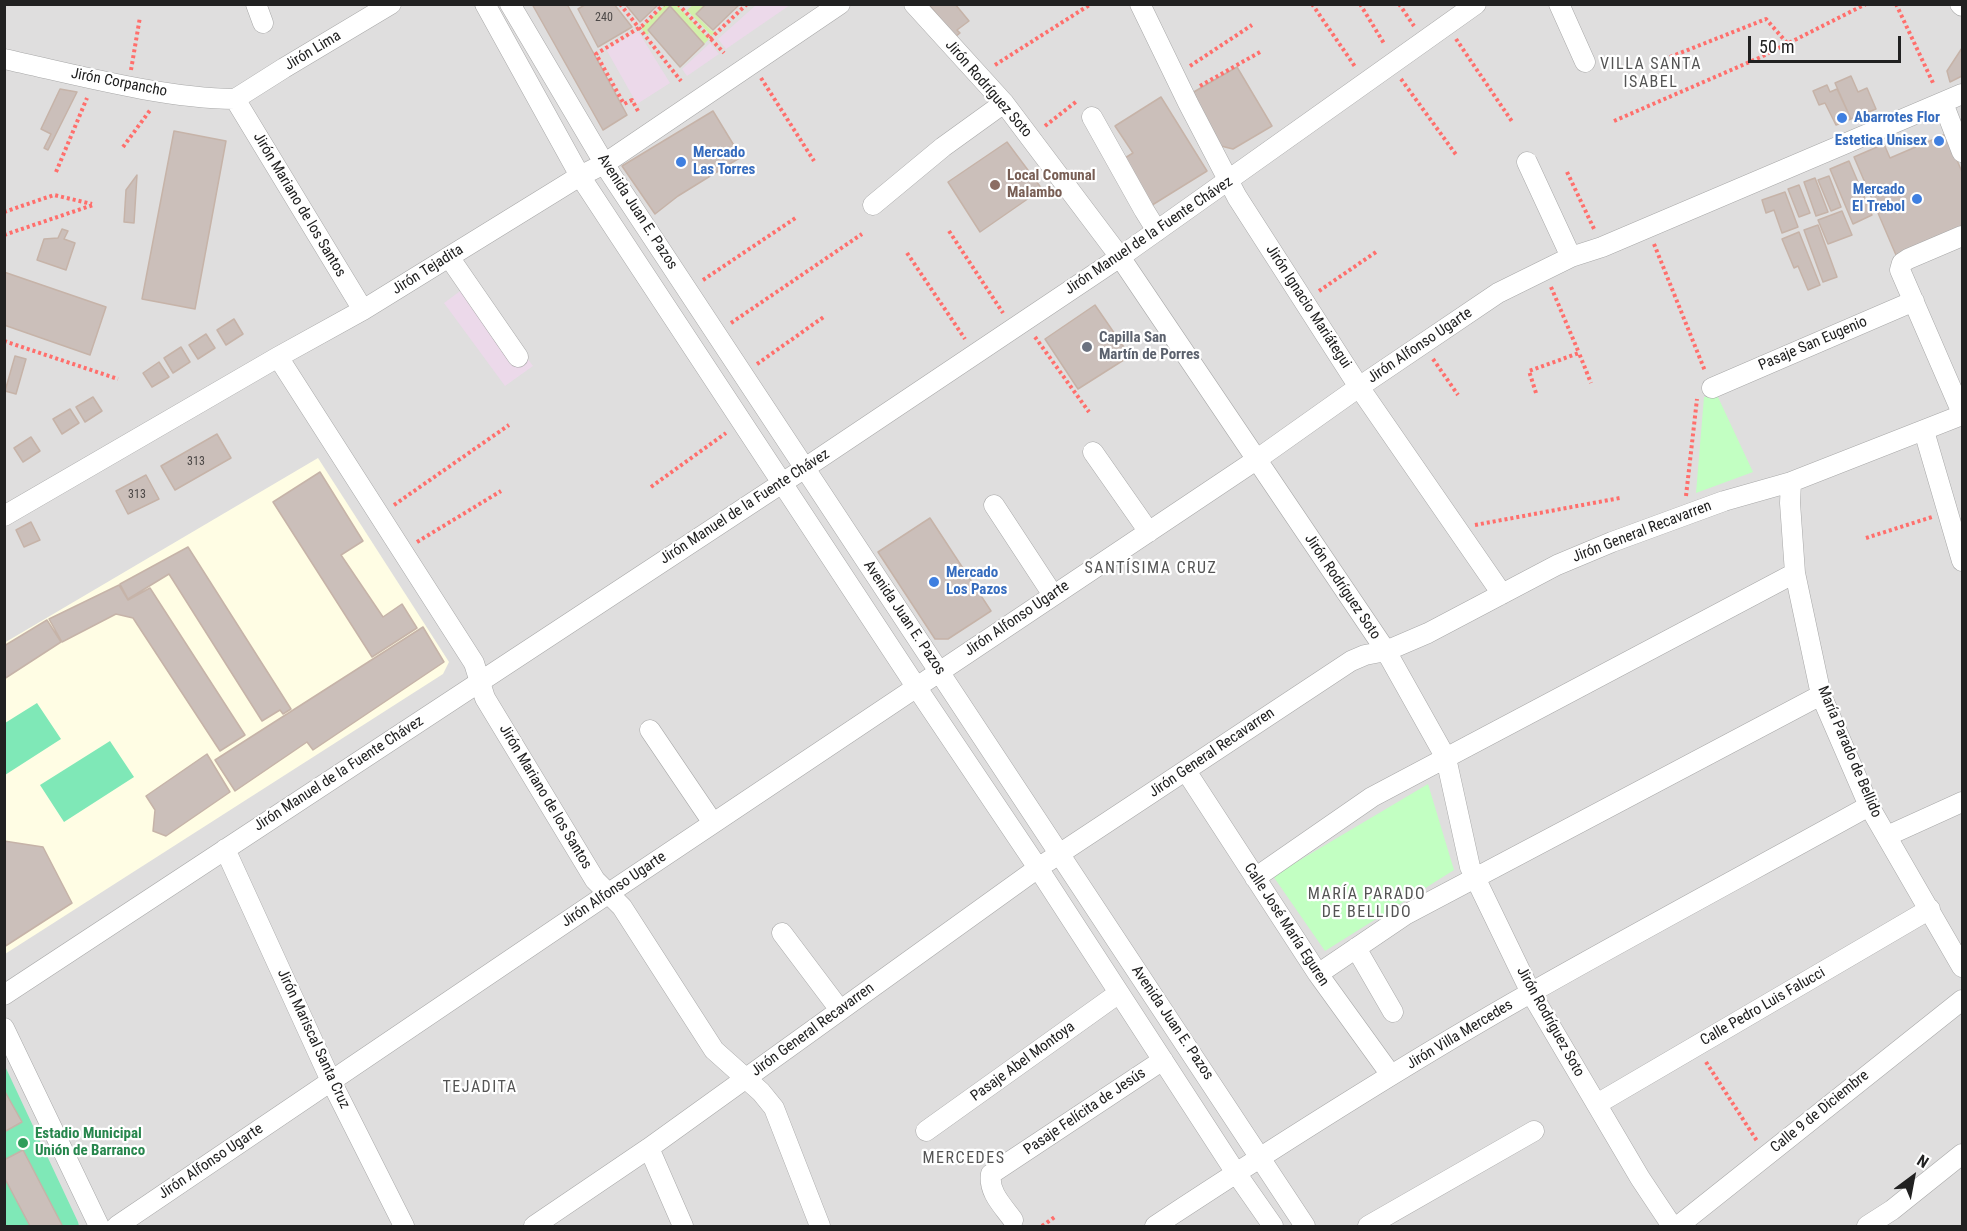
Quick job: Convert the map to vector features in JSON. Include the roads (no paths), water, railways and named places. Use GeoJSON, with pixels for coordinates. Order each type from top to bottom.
{"type":"FeatureCollection","features":[{"type":"Feature","properties":{"kind":"street"},"geometry":{"type":"LineString","coordinates":[[256,4],[263,23]]}},
{"type":"Feature","properties":{"kind":"street","name":"Jirón Lima"},"geometry":{"type":"LineString","coordinates":[[235,99],[391,4]]}},
{"type":"Feature","properties":{"kind":"street","name":"Avenida Juan E. Pazos"},"geometry":{"type":"LineString","coordinates":[[485,4],[580,176],[1273,1227]]}},
{"type":"Feature","properties":{"kind":"street","name":"Avenida Juan E. Pazos"},"geometry":{"type":"LineString","coordinates":[[510,4],[604,164],[1305,1227]]}},
{"type":"Feature","properties":{"kind":"street","name":"Jirón Tejadita"},"geometry":{"type":"LineString","coordinates":[[4,516],[363,310],[580,176],[604,164],[840,4]]}},
{"type":"Feature","properties":{"kind":"street","name":"Jirón Rodríguez Soto"},"geometry":{"type":"LineString","coordinates":[[914,4],[1004,103],[1120,257],[1386,651],[1446,758],[1470,867],[1531,993],[1640,1178],[1672,1227]]}},
{"type":"Feature","properties":{"kind":"street","name":"Jirón Ignacio Mariátegui"},"geometry":{"type":"LineString","coordinates":[[1140,4],[1174,76],[1237,197],[1359,387],[1502,594]]}},
{"type":"Feature","properties":{"kind":"street","name":"Jirón Manuel de la Fuente Chávez"},"geometry":{"type":"LineString","coordinates":[[4,995],[805,468],[1120,257],[1476,4]]}},
{"type":"Feature","properties":{"kind":"street"},"geometry":{"type":"LineString","coordinates":[[1559,4],[1585,62]]}},
{"type":"Feature","properties":{"kind":"street","name":"Jirón Corpancho"},"geometry":{"type":"LineString","coordinates":[[4,59],[164,92],[206,99],[235,99]]}},
{"type":"Feature","properties":{"kind":"street","name":"Jirón Alfonso Ugarte"},"geometry":{"type":"LineString","coordinates":[[117,1227],[609,893],[1256,460],[1498,293],[1571,257],[1602,247],[1962,94]]}},
{"type":"Feature","properties":{"kind":"street","name":"Jirón Mariano de los Santos"},"geometry":{"type":"LineString","coordinates":[[235,99],[363,310]]}},
{"type":"Feature","properties":{"kind":"street"},"geometry":{"type":"LineString","coordinates":[[873,205],[943,147],[1004,103]]}},
{"type":"Feature","properties":{"kind":"street"},"geometry":{"type":"LineString","coordinates":[[1943,103],[1962,152]]}},
{"type":"Feature","properties":{"kind":"street"},"geometry":{"type":"LineString","coordinates":[[1092,117],[1157,231]]}},
{"type":"Feature","properties":{"kind":"street"},"geometry":{"type":"LineString","coordinates":[[1527,162],[1571,257]]}},
{"type":"Feature","properties":{"kind":"street"},"geometry":{"type":"LineString","coordinates":[[1962,236],[1902,263],[1900,270],[1962,414]]}},
{"type":"Feature","properties":{"kind":"street"},"geometry":{"type":"LineString","coordinates":[[449,257],[518,357]]}},
{"type":"Feature","properties":{"kind":"street","name":"Pasaje San Eugenio"},"geometry":{"type":"LineString","coordinates":[[1706,387],[1914,301]]}},
{"type":"Feature","properties":{"kind":"street","name":"Jirón Mariano de los Santos"},"geometry":{"type":"LineString","coordinates":[[278,357],[474,663],[485,698],[595,880],[622,907],[714,1050],[761,1092],[774,1108],[820,1227]]}},
{"type":"Feature","properties":{"kind":"street","name":"Jirón General Recavarren"},"geometry":{"type":"LineString","coordinates":[[534,1227],[649,1148],[1038,868],[1351,661],[1365,655],[1386,651],[1428,633],[1557,565],[1684,514],[1791,482],[1962,414]]}},
{"type":"Feature","properties":{"kind":"street"},"geometry":{"type":"LineString","coordinates":[[1924,431],[1962,561]]}},
{"type":"Feature","properties":{"kind":"street"},"geometry":{"type":"LineString","coordinates":[[1093,452],[1149,532]]}},
{"type":"Feature","properties":{"kind":"street","name":"María Parado de Bellido"},"geometry":{"type":"LineString","coordinates":[[1791,482],[1790,512],[1795,573],[1821,695],[1869,806],[1962,967]]}},
{"type":"Feature","properties":{"kind":"street"},"geometry":{"type":"LineString","coordinates":[[993,505],[1053,595]]}},
{"type":"Feature","properties":{"kind":"street"},"geometry":{"type":"LineString","coordinates":[[1255,878],[1372,797],[1795,573]]}},
{"type":"Feature","properties":{"kind":"street"},"geometry":{"type":"LineString","coordinates":[[1318,974],[1405,915],[1821,695]]}},
{"type":"Feature","properties":{"kind":"street"},"geometry":{"type":"LineString","coordinates":[[650,730],[713,823]]}},
{"type":"Feature","properties":{"kind":"street","name":"Calle José María Eguren"},"geometry":{"type":"LineString","coordinates":[[1185,771],[1318,974],[1391,1075]]}},
{"type":"Feature","properties":{"kind":"street"},"geometry":{"type":"LineString","coordinates":[[1887,836],[1962,802]]}},
{"type":"Feature","properties":{"kind":"street","name":"Jirón Villa Mercedes"},"geometry":{"type":"LineString","coordinates":[[1155,1227],[1260,1156],[1391,1075],[1531,993],[1869,806]]}},
{"type":"Feature","properties":{"kind":"street","name":"Jirón Mariscal Santa Cruz"},"geometry":{"type":"LineString","coordinates":[[225,849],[331,1081],[404,1227]]}},
{"type":"Feature","properties":{"kind":"street","name":"Calle Pedro Luis Falucci"},"geometry":{"type":"LineString","coordinates":[[1597,1104],[1930,909]]}},
{"type":"Feature","properties":{"kind":"street"},"geometry":{"type":"LineString","coordinates":[[782,933],[840,1010]]}},
{"type":"Feature","properties":{"kind":"street"},"geometry":{"type":"LineString","coordinates":[[1356,948],[1392,1012]]}},
{"type":"Feature","properties":{"kind":"street","name":"Pasaje Abel Montoya"},"geometry":{"type":"LineString","coordinates":[[926,1131],[1119,993]]}},
{"type":"Feature","properties":{"kind":"street","name":"Calle 9 de Diciembre"},"geometry":{"type":"LineString","coordinates":[[1678,1227],[1962,1000]]}},
{"type":"Feature","properties":{"kind":"street"},"geometry":{"type":"LineString","coordinates":[[4,1028],[99,1227]]}},
{"type":"Feature","properties":{"kind":"street","name":"Pasaje Felícita de Jesús"},"geometry":{"type":"LineString","coordinates":[[1013,1220],[991,1189],[989,1182],[991,1174],[1162,1060]]}},
{"type":"Feature","properties":{"kind":"street"},"geometry":{"type":"LineString","coordinates":[[1368,1227],[1534,1131]]}},
{"type":"Feature","properties":{"kind":"street"},"geometry":{"type":"LineString","coordinates":[[649,1148],[683,1227]]}},
{"type":"Feature","properties":{"kind":"street"},"geometry":{"type":"LineString","coordinates":[[1867,1227],[1962,1154]]}},
{"type":"Feature","properties":{"kind":"place","name":"Abarrotes Flor"},"geometry":{"type":"Point","coordinates":[1842,118]}},
{"type":"Feature","properties":{"kind":"place","name":"Estetica Unisex"},"geometry":{"type":"Point","coordinates":[1939,141]}},
{"type":"Feature","properties":{"kind":"place","name":"Mercado Las Torres"},"geometry":{"type":"Point","coordinates":[681,162]}},
{"type":"Feature","properties":{"kind":"place","name":"Local Comunal Malambo"},"geometry":{"type":"Point","coordinates":[995,185]}},
{"type":"Feature","properties":{"kind":"place","name":"Mercado El Trebol"},"geometry":{"type":"Point","coordinates":[1917,199]}},
{"type":"Feature","properties":{"kind":"place","name":"Capilla San Martín de Porres"},"geometry":{"type":"Point","coordinates":[1087,347]}},
{"type":"Feature","properties":{"kind":"place","name":"Mercado Los Pazos"},"geometry":{"type":"Point","coordinates":[934,582]}},
{"type":"Feature","properties":{"kind":"place","name":"Estadio Municipal Unión de Barranco"},"geometry":{"type":"Point","coordinates":[23,1143]}},
{"type":"Feature","properties":{"kind":"district","name":"VILLA SANTA ISABEL"},"geometry":{"type":"Point","coordinates":[1651,74]}},
{"type":"Feature","properties":{"kind":"district","name":"SANTÍSIMA CRUZ"},"geometry":{"type":"Point","coordinates":[1151,569]}},
{"type":"Feature","properties":{"kind":"district","name":"MARÍA PARADO DE BELLIDO"},"geometry":{"type":"Point","coordinates":[1367,904]}},
{"type":"Feature","properties":{"kind":"district","name":"TEJADITA"},"geometry":{"type":"Point","coordinates":[480,1088]}},
{"type":"Feature","properties":{"kind":"district","name":"MERCEDES"},"geometry":{"type":"Point","coordinates":[964,1159]}}]}
